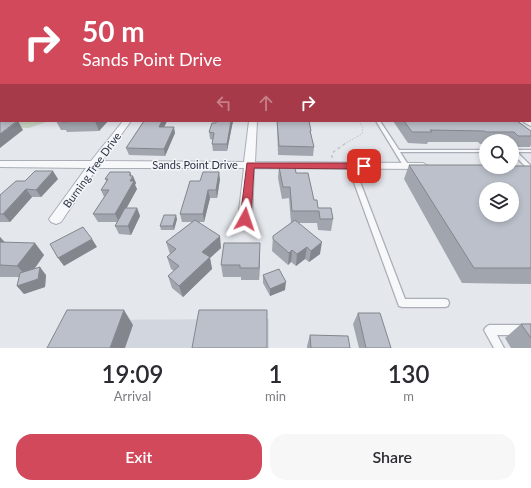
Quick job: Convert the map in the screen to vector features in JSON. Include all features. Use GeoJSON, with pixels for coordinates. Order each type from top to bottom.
{"type":"FeatureCollection","features":[{"type":"Feature","properties":{"kind":"street","name":"Burning Tree Drive"},"geometry":{"type":"LineString","coordinates":[[56,219],[93,165],[126,122]]}},
{"type":"Feature","properties":{"kind":"street"},"geometry":{"type":"LineString","coordinates":[[245,219],[253,122]]}},
{"type":"Feature","properties":{"kind":"street","name":"Sands Point Drive"},"geometry":{"type":"LineString","coordinates":[[0,164],[437,166]]}},
{"type":"Feature","properties":{"kind":"street"},"geometry":{"type":"LineString","coordinates":[[519,167],[530,167]]}},
{"type":"Feature","properties":{"kind":"lane"},"geometry":{"type":"LineString","coordinates":[[379,122],[406,166]]}},
{"type":"Feature","properties":{"kind":"lane"},"geometry":{"type":"LineString","coordinates":[[397,151],[479,151]]}},
{"type":"Feature","properties":{"kind":"lane"},"geometry":{"type":"LineString","coordinates":[[519,151],[531,152]]}},
{"type":"Feature","properties":{"kind":"lane"},"geometry":{"type":"LineString","coordinates":[[519,157],[530,167]]}},
{"type":"Feature","properties":{"kind":"lane"},"geometry":{"type":"LineString","coordinates":[[350,166],[402,302],[445,303]]}},
{"type":"Feature","properties":{"kind":"lane"},"geometry":{"type":"LineString","coordinates":[[499,348],[489,330],[531,330]]}},
{"type":"Feature","properties":{"kind":"path"},"geometry":{"type":"LineString","coordinates":[[333,162],[332,153],[337,148],[362,134],[363,128],[360,122]]}},
{"type":"Feature","properties":{"kind":"shaded area"},"geometry":{"type":"Polygon","coordinates":[[[269,319],[269,348],[67,348],[81,320],[269,319]]]}},
{"type":"Feature","properties":{"kind":"green space"},"geometry":{"type":"Polygon","coordinates":[[[0,122],[46,122],[29,128],[0,127],[0,122]]]}},
{"type":"Feature","properties":{"kind":"building"},"geometry":{"type":"Polygon","coordinates":[[[0,122],[16,122],[0,134],[0,122]]]}},
{"type":"Feature","properties":{"kind":"building"},"geometry":{"type":"Polygon","coordinates":[[[143,122],[162,122],[159,127],[174,127],[164,149],[126,148],[143,122]]]}},
{"type":"Feature","properties":{"kind":"building"},"geometry":{"type":"Polygon","coordinates":[[[231,122],[227,144],[212,144],[214,133],[209,132],[212,123],[231,122]]]}},
{"type":"Feature","properties":{"kind":"building"},"geometry":{"type":"Polygon","coordinates":[[[277,122],[309,122],[314,147],[279,146],[277,122]]]}},
{"type":"Feature","properties":{"kind":"building"},"geometry":{"type":"Polygon","coordinates":[[[405,122],[518,122],[531,131],[531,136],[519,136],[519,134],[514,132],[430,130],[432,132],[412,132],[405,122]]]}},
{"type":"Feature","properties":{"kind":"building"},"geometry":{"type":"Polygon","coordinates":[[[409,165],[479,165],[479,174],[519,174],[519,166],[531,166],[531,268],[474,268],[409,165]]]}},
{"type":"Feature","properties":{"kind":"building"},"geometry":{"type":"Polygon","coordinates":[[[279,167],[295,167],[296,173],[308,173],[314,200],[317,200],[318,208],[331,208],[333,219],[320,219],[319,211],[292,211],[290,187],[283,187],[279,167]]]}},
{"type":"Feature","properties":{"kind":"building"},"geometry":{"type":"Polygon","coordinates":[[[35,171],[53,171],[36,190],[26,189],[3,214],[0,214],[0,195],[16,181],[25,181],[35,171]]]}},
{"type":"Feature","properties":{"kind":"building"},"geometry":{"type":"Polygon","coordinates":[[[110,172],[130,172],[130,176],[133,176],[130,181],[134,181],[115,214],[93,214],[109,190],[101,190],[108,179],[105,179],[110,172]]]}},
{"type":"Feature","properties":{"kind":"building"},"geometry":{"type":"Polygon","coordinates":[[[203,172],[219,172],[216,190],[208,190],[203,214],[180,214],[190,181],[200,181],[203,172]]]}},
{"type":"Feature","properties":{"kind":"building"},"geometry":{"type":"Polygon","coordinates":[[[125,208],[137,208],[128,226],[115,226],[125,208]]]}},
{"type":"Feature","properties":{"kind":"building"},"geometry":{"type":"Polygon","coordinates":[[[164,215],[176,215],[173,226],[160,226],[164,215]]]}},
{"type":"Feature","properties":{"kind":"building"},"geometry":{"type":"Polygon","coordinates":[[[195,220],[220,236],[202,252],[210,257],[179,286],[168,276],[179,266],[167,257],[176,249],[166,242],[195,220]]]}},
{"type":"Feature","properties":{"kind":"building"},"geometry":{"type":"Polygon","coordinates":[[[295,220],[322,242],[311,251],[307,247],[297,254],[292,250],[289,253],[273,239],[273,236],[295,220]]]}},
{"type":"Feature","properties":{"kind":"building"},"geometry":{"type":"Polygon","coordinates":[[[83,227],[92,239],[58,258],[50,244],[83,227]]]}},
{"type":"Feature","properties":{"kind":"building"},"geometry":{"type":"Polygon","coordinates":[[[0,242],[35,243],[17,266],[0,265],[0,242]]]}},
{"type":"Feature","properties":{"kind":"building"},"geometry":{"type":"Polygon","coordinates":[[[224,243],[260,243],[259,268],[240,268],[240,265],[221,265],[224,243]]]}},
{"type":"Feature","properties":{"kind":"building"},"geometry":{"type":"Polygon","coordinates":[[[40,267],[38,279],[17,286],[20,273],[40,267]]]}},
{"type":"Feature","properties":{"kind":"building"},"geometry":{"type":"Polygon","coordinates":[[[279,269],[286,282],[270,289],[263,275],[279,269]]]}},
{"type":"Feature","properties":{"kind":"building"},"geometry":{"type":"Polygon","coordinates":[[[67,310],[124,310],[110,348],[47,348],[67,310]]]}},
{"type":"Feature","properties":{"kind":"building"},"geometry":{"type":"Polygon","coordinates":[[[199,310],[267,310],[267,348],[192,348],[199,310]]]}},
{"type":"Feature","properties":{"kind":"building"},"geometry":{"type":"Polygon","coordinates":[[[358,313],[380,313],[391,348],[366,348],[358,313]]]}},
{"type":"Feature","properties":{"kind":"building"},"geometry":{"type":"Polygon","coordinates":[[[521,324],[531,324],[531,338],[521,324]]]}},
{"type":"Feature","properties":{"kind":"building"},"geometry":{"type":"Polygon","coordinates":[[[310,335],[348,336],[350,348],[311,348],[310,335]]]}},
{"type":"Feature","properties":{"kind":"route"},"geometry":{"type":"LineString","coordinates":[[245,219],[250,165],[364,166]]}}]}
